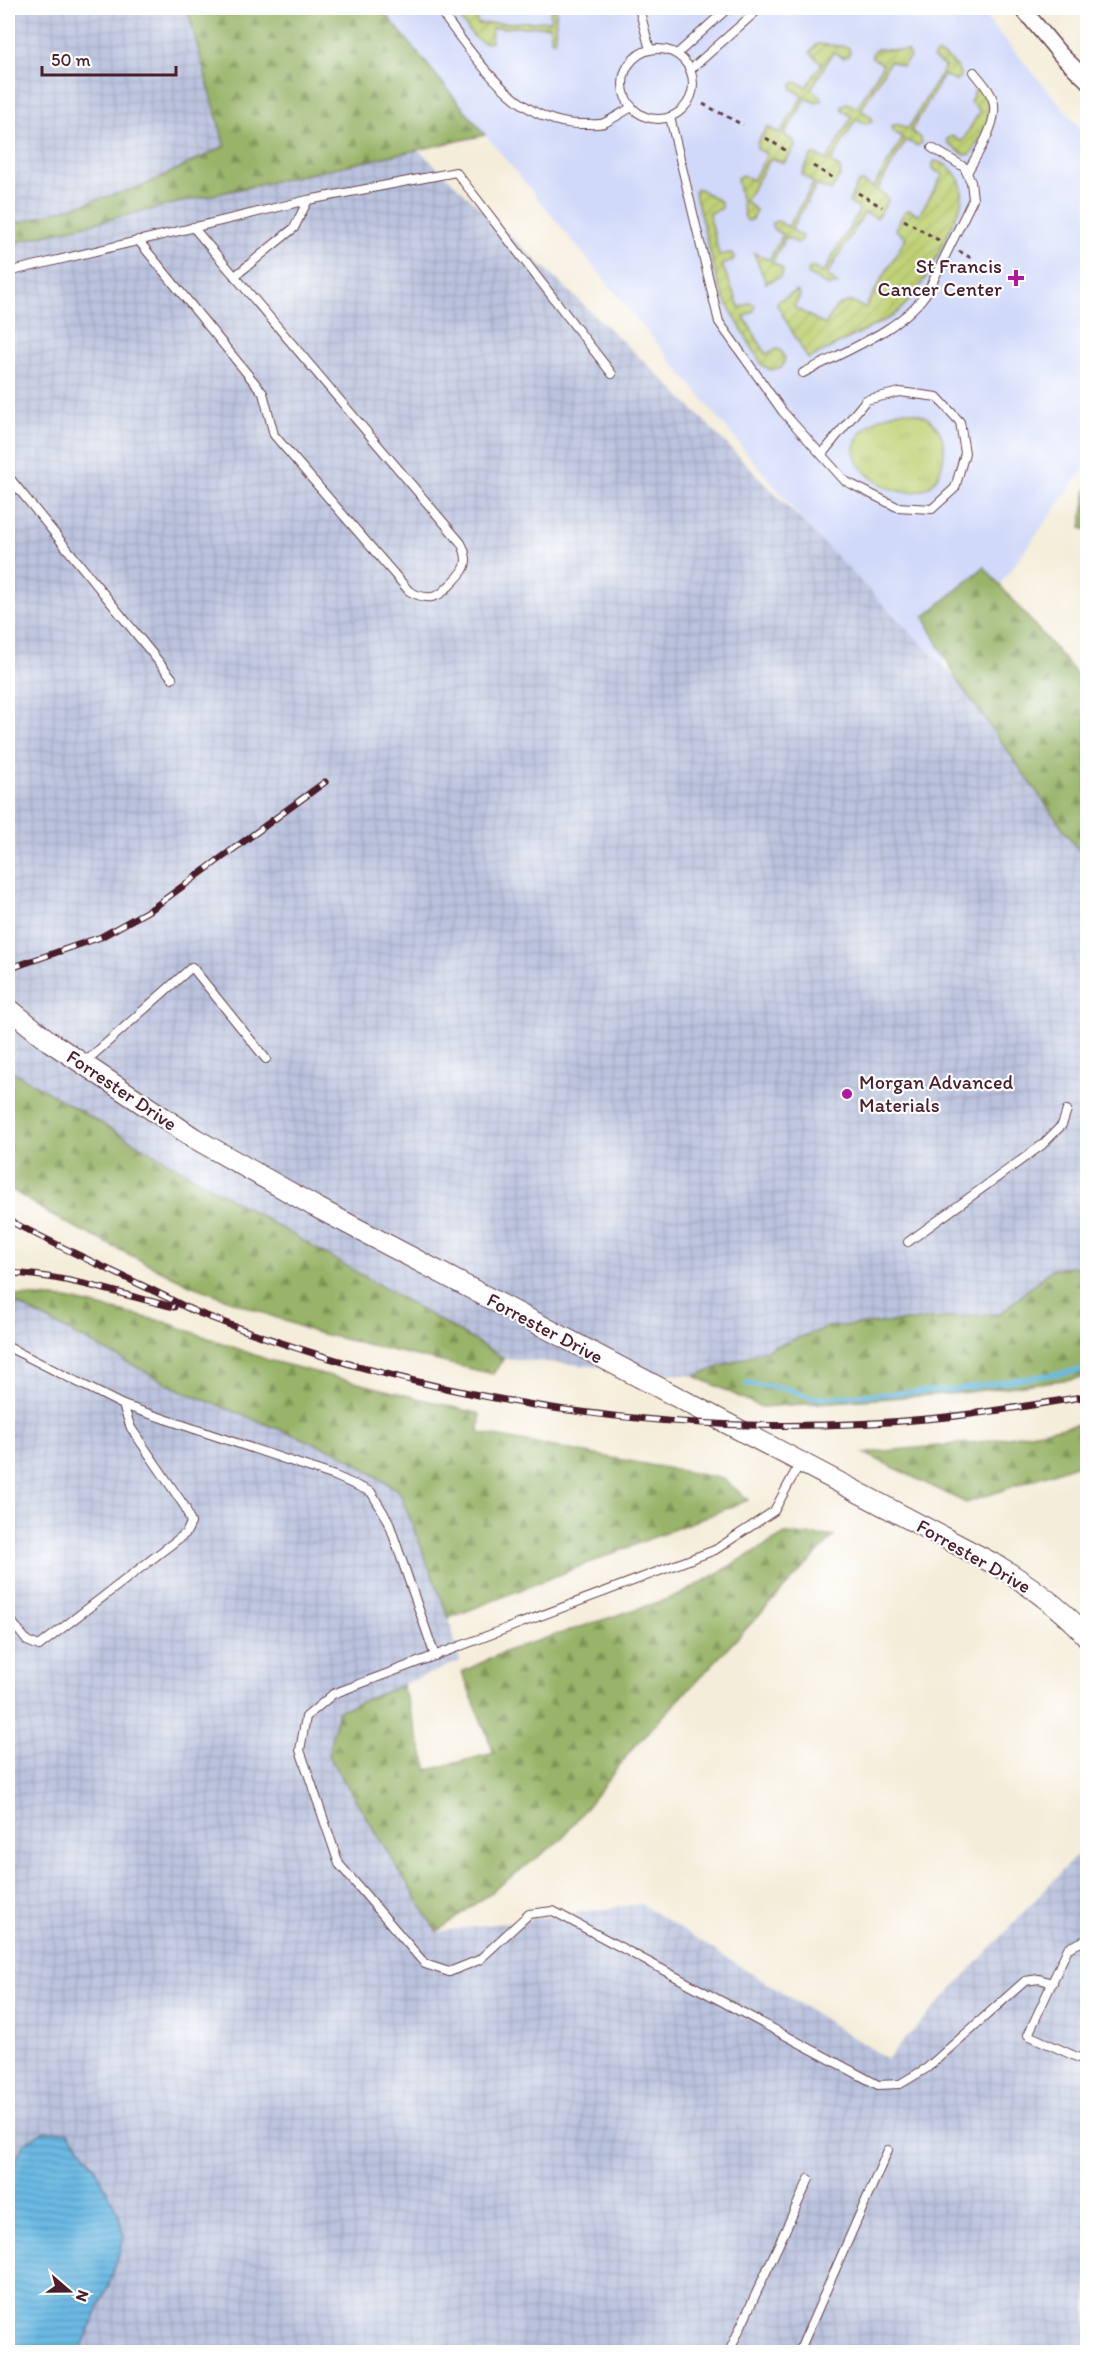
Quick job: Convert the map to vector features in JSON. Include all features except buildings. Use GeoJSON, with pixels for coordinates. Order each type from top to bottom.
{"type":"FeatureCollection","features":[{"type":"Feature","properties":{"kind":"street"},"geometry":{"type":"LineString","coordinates":[[1022,8],[1061,55],[1088,81]]}},
{"type":"Feature","properties":{"kind":"street","name":"Forrester Drive"},"geometry":{"type":"LineString","coordinates":[[8,1008],[49,1041],[194,1138],[314,1206],[1000,1567],[1039,1593],[1074,1622],[1088,1638]]}},
{"type":"Feature","properties":{"kind":"lane"},"geometry":{"type":"LineString","coordinates":[[438,8],[476,58],[514,99],[547,118],[572,125],[602,124],[632,107]]}},
{"type":"Feature","properties":{"kind":"lane"},"geometry":{"type":"LineString","coordinates":[[639,8],[650,50]]}},
{"type":"Feature","properties":{"kind":"lane"},"geometry":{"type":"LineString","coordinates":[[677,54],[728,8]]}},
{"type":"Feature","properties":{"kind":"lane"},"geometry":{"type":"LineString","coordinates":[[690,70],[760,8]]}},
{"type":"Feature","properties":{"kind":"lane"},"geometry":{"type":"LineString","coordinates":[[664,49],[677,54],[690,70],[693,80],[688,101],[681,110],[670,117],[651,118],[640,114],[632,107],[624,91],[625,73],[634,58],[650,50],[664,49]]}},
{"type":"Feature","properties":{"kind":"lane"},"geometry":{"type":"LineString","coordinates":[[967,173],[992,121],[994,104],[989,92],[974,72]]}},
{"type":"Feature","properties":{"kind":"lane"},"geometry":{"type":"LineString","coordinates":[[670,117],[719,322],[783,412],[845,481],[897,507],[932,509],[955,488],[965,453],[960,423],[937,397],[900,392],[866,400],[822,454]]}},
{"type":"Feature","properties":{"kind":"lane"},"geometry":{"type":"LineString","coordinates":[[803,373],[898,323],[921,302],[951,247],[973,199],[971,182],[964,167],[932,148]]}},
{"type":"Feature","properties":{"kind":"lane"},"geometry":{"type":"LineString","coordinates":[[8,272],[308,200],[456,172],[612,374]]}},
{"type":"Feature","properties":{"kind":"lane"},"geometry":{"type":"LineString","coordinates":[[235,276],[294,228],[308,200]]}},
{"type":"Feature","properties":{"kind":"lane"},"geometry":{"type":"LineString","coordinates":[[138,240],[263,393],[274,435],[409,591],[418,596],[433,597],[441,594],[463,574],[466,553],[461,543],[194,227]]}},
{"type":"Feature","properties":{"kind":"lane"},"geometry":{"type":"LineString","coordinates":[[8,476],[172,678]]}},
{"type":"Feature","properties":{"kind":"lane"},"geometry":{"type":"LineString","coordinates":[[82,1064],[192,967],[266,1059]]}},
{"type":"Feature","properties":{"kind":"lane"},"geometry":{"type":"LineString","coordinates":[[908,1242],[1042,1145],[1062,1125],[1067,1110]]}},
{"type":"Feature","properties":{"kind":"lane"},"geometry":{"type":"LineString","coordinates":[[8,1347],[123,1406],[335,1476],[371,1492],[388,1520],[435,1656]]}},
{"type":"Feature","properties":{"kind":"lane"},"geometry":{"type":"LineString","coordinates":[[8,1617],[27,1641],[39,1646],[186,1533],[191,1523],[185,1506],[131,1428],[123,1406]]}},
{"type":"Feature","properties":{"kind":"lane"},"geometry":{"type":"LineString","coordinates":[[801,1462],[774,1511],[715,1550],[333,1694],[306,1717],[300,1750],[339,1864],[425,1964],[449,1972],[479,1960],[529,1914],[553,1911],[878,2085],[900,2084],[927,2068],[1025,1981],[1039,1979],[1053,1983]]}},
{"type":"Feature","properties":{"kind":"lane"},"geometry":{"type":"LineString","coordinates":[[1088,1939],[1068,1948],[1028,2036],[1088,2062]]}},
{"type":"Feature","properties":{"kind":"lane"},"geometry":{"type":"LineString","coordinates":[[800,2352],[888,2150]]}},
{"type":"Feature","properties":{"kind":"lane"},"geometry":{"type":"LineString","coordinates":[[729,2352],[808,2179]]}},
{"type":"Feature","properties":{"kind":"path"},"geometry":{"type":"LineString","coordinates":[[703,104],[743,125]]}},
{"type":"Feature","properties":{"kind":"path"},"geometry":{"type":"LineString","coordinates":[[766,138],[785,150]]}},
{"type":"Feature","properties":{"kind":"path"},"geometry":{"type":"LineString","coordinates":[[813,166],[835,179]]}},
{"type":"Feature","properties":{"kind":"path"},"geometry":{"type":"LineString","coordinates":[[858,193],[882,207]]}},
{"type":"Feature","properties":{"kind":"path"},"geometry":{"type":"LineString","coordinates":[[904,220],[944,243]]}},
{"type":"Feature","properties":{"kind":"path"},"geometry":{"type":"LineString","coordinates":[[955,249],[971,258]]}},
{"type":"Feature","properties":{"kind":"shaded area"},"geometry":{"type":"Polygon","coordinates":[[[8,8],[267,8],[670,386],[957,680],[1087,862],[1087,1266],[1052,1269],[1000,1314],[828,1327],[695,1376],[504,1358],[8,1069],[8,8]]]}},
{"type":"Feature","properties":{"kind":"shaded area"},"geometry":{"type":"Polygon","coordinates":[[[381,8],[978,8],[1087,136],[1087,465],[932,678],[381,8]]]}},
{"type":"Feature","properties":{"kind":"shaded area"},"geometry":{"type":"Polygon","coordinates":[[[8,1299],[182,1391],[340,1453],[399,1491],[449,1618],[460,1661],[338,1711],[437,1932],[641,1904],[887,2059],[1087,1844],[1087,2352],[8,2352],[8,1299]]]}},
{"type":"Feature","properties":{"kind":"green space"},"geometry":{"type":"Polygon","coordinates":[[[187,8],[381,8],[485,135],[185,201],[8,244],[8,226],[143,186],[225,146],[187,8]]]}},
{"type":"Feature","properties":{"kind":"green space"},"geometry":{"type":"Polygon","coordinates":[[[551,8],[556,9],[555,41],[551,39],[550,26],[492,28],[491,42],[486,43],[474,37],[462,21],[463,14],[469,9],[477,13],[477,24],[550,21],[551,8]]]}},
{"type":"Feature","properties":{"kind":"green space"},"geometry":{"type":"Polygon","coordinates":[[[817,44],[848,47],[850,52],[844,58],[833,52],[811,89],[821,96],[822,100],[816,103],[806,98],[784,135],[794,141],[795,147],[784,163],[771,158],[745,201],[756,210],[752,219],[748,221],[745,218],[737,178],[742,175],[753,180],[767,155],[757,148],[757,144],[767,127],[780,133],[803,96],[792,89],[792,84],[797,82],[807,87],[822,63],[810,53],[817,44]]]}},
{"type":"Feature","properties":{"kind":"green space"},"geometry":{"type":"Polygon","coordinates":[[[877,49],[907,51],[910,57],[902,66],[890,61],[861,110],[871,117],[872,122],[866,124],[856,119],[831,162],[840,169],[841,174],[831,191],[817,185],[791,229],[802,236],[802,240],[797,243],[786,237],[772,262],[782,268],[783,272],[780,277],[766,283],[754,253],[769,260],[783,235],[773,229],[772,223],[778,221],[788,227],[814,183],[802,174],[811,156],[816,155],[827,160],[852,117],[842,110],[842,105],[847,103],[857,108],[883,65],[872,57],[877,49]]]}},
{"type":"Feature","properties":{"kind":"green space"},"geometry":{"type":"Polygon","coordinates":[[[936,54],[952,62],[961,77],[955,81],[944,75],[911,131],[921,138],[922,143],[917,146],[906,140],[877,190],[886,196],[888,201],[877,218],[864,213],[827,275],[838,284],[828,286],[809,275],[808,270],[812,267],[823,273],[860,210],[849,202],[858,183],[863,182],[873,188],[903,138],[893,131],[892,126],[897,124],[908,129],[945,67],[933,58],[936,54]]]}},
{"type":"Feature","properties":{"kind":"green space"},"geometry":{"type":"Polygon","coordinates":[[[976,89],[981,89],[986,98],[987,122],[971,154],[965,155],[948,144],[947,139],[952,136],[962,142],[980,111],[970,102],[976,89]]]}},
{"type":"Feature","properties":{"kind":"green space"},"geometry":{"type":"Polygon","coordinates":[[[935,161],[949,167],[954,172],[961,185],[962,199],[940,251],[924,280],[905,305],[893,316],[808,359],[777,305],[778,301],[797,291],[800,296],[794,307],[825,325],[836,307],[849,301],[865,308],[906,238],[895,229],[905,211],[910,210],[919,215],[943,175],[933,169],[935,161]]]}},
{"type":"Feature","properties":{"kind":"green space"},"geometry":{"type":"Polygon","coordinates":[[[696,189],[700,189],[721,202],[721,209],[709,213],[719,255],[730,253],[735,257],[732,261],[722,265],[740,308],[750,303],[755,305],[754,311],[744,317],[766,354],[776,349],[780,350],[785,358],[782,367],[771,370],[762,365],[725,300],[718,284],[695,193],[696,189]]]}},
{"type":"Feature","properties":{"kind":"green space"},"geometry":{"type":"Polygon","coordinates":[[[900,411],[912,412],[931,421],[938,429],[944,448],[940,471],[934,482],[925,489],[914,492],[902,492],[879,483],[861,467],[856,457],[855,447],[864,430],[881,418],[900,411]]]}},
{"type":"Feature","properties":{"kind":"green space"},"geometry":{"type":"Polygon","coordinates":[[[1087,488],[1088,530],[1081,528],[1087,488]]]}},
{"type":"Feature","properties":{"kind":"green space"},"geometry":{"type":"Polygon","coordinates":[[[984,567],[1087,686],[1087,862],[957,680],[924,617],[984,567]]]}},
{"type":"Feature","properties":{"kind":"green space"},"geometry":{"type":"Polygon","coordinates":[[[8,1069],[504,1358],[493,1374],[314,1332],[190,1285],[51,1215],[8,1187],[8,1069]]]}},
{"type":"Feature","properties":{"kind":"green space"},"geometry":{"type":"Polygon","coordinates":[[[1087,1266],[1087,1377],[959,1393],[761,1407],[695,1376],[828,1327],[1000,1314],[1052,1269],[1087,1266]]]}},
{"type":"Feature","properties":{"kind":"green space"},"geometry":{"type":"Polygon","coordinates":[[[8,1295],[67,1299],[165,1322],[268,1360],[480,1414],[479,1433],[724,1479],[748,1500],[449,1618],[399,1491],[340,1453],[182,1391],[8,1299],[8,1295]]]}},
{"type":"Feature","properties":{"kind":"green space"},"geometry":{"type":"Polygon","coordinates":[[[1087,1423],[1087,1461],[966,1503],[864,1453],[980,1442],[1087,1423]]]}},
{"type":"Feature","properties":{"kind":"green space"},"geometry":{"type":"Polygon","coordinates":[[[785,1534],[834,1536],[632,1749],[561,1840],[437,1932],[328,1755],[338,1711],[402,1685],[428,1770],[494,1753],[462,1672],[509,1650],[680,1595],[785,1534]]]}},
{"type":"Feature","properties":{"kind":"water"},"geometry":{"type":"Polygon","coordinates":[[[45,2131],[68,2131],[94,2165],[119,2215],[124,2238],[110,2282],[80,2352],[8,2352],[8,2177],[24,2143],[45,2131]]]}},
{"type":"Feature","properties":{"kind":"waterway"},"geometry":{"type":"LineString","coordinates":[[746,1384],[784,1388],[814,1398],[950,1390],[1088,1369]]}},
{"type":"Feature","properties":{"kind":"railway"},"geometry":{"type":"LineString","coordinates":[[8,969],[101,937],[153,908],[325,782]]}},
{"type":"Feature","properties":{"kind":"railway"},"geometry":{"type":"LineString","coordinates":[[8,1220],[193,1311],[287,1345],[378,1372],[469,1393],[562,1409],[656,1420],[749,1425],[843,1424],[956,1416],[1088,1396]]}},
{"type":"Feature","properties":{"kind":"railway"},"geometry":{"type":"LineString","coordinates":[[8,1273],[71,1281],[174,1307]]}},
{"type":"Feature","properties":{"kind":"place","name":"St Francis Cancer Center"},"geometry":{"type":"Point","coordinates":[1016,278]}},
{"type":"Feature","properties":{"kind":"place","name":"Morgan Advanced Materials"},"geometry":{"type":"Point","coordinates":[847,1094]}}]}
